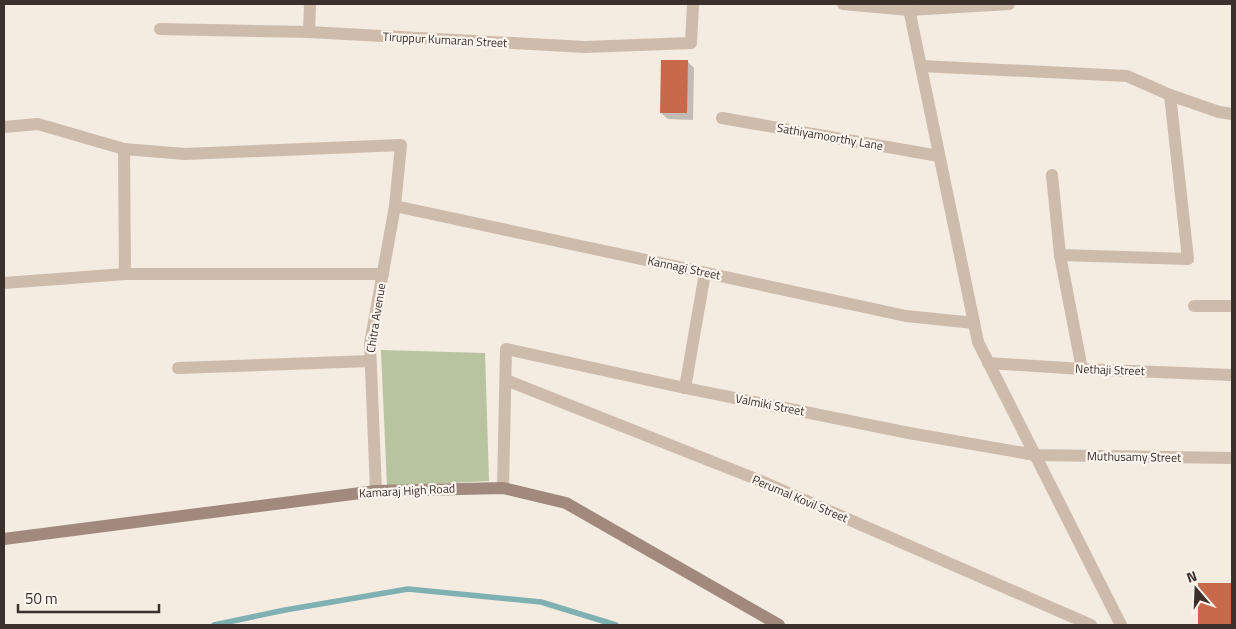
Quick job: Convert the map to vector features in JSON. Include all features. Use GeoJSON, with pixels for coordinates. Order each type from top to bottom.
{"type":"FeatureCollection","features":[{"type":"Feature","properties":{"kind":"street"},"geometry":{"type":"LineString","coordinates":[[309,32],[310,4]]}},
{"type":"Feature","properties":{"kind":"street","name":"Tiruppur Kumaran Street"},"geometry":{"type":"LineString","coordinates":[[160,29],[309,32],[585,47],[691,43],[692,4]]}},
{"type":"Feature","properties":{"kind":"street"},"geometry":{"type":"LineString","coordinates":[[843,4],[908,7],[1009,4]]}},
{"type":"Feature","properties":{"kind":"street"},"geometry":{"type":"LineString","coordinates":[[908,7],[978,342],[1121,625]]}},
{"type":"Feature","properties":{"kind":"street"},"geometry":{"type":"LineString","coordinates":[[921,66],[1127,76],[1219,112],[1232,114]]}},
{"type":"Feature","properties":{"kind":"street"},"geometry":{"type":"LineString","coordinates":[[1060,255],[1188,259],[1170,94]]}},
{"type":"Feature","properties":{"kind":"street","name":"Sathiyamoorthy Lane"},"geometry":{"type":"LineString","coordinates":[[722,118],[939,156]]}},
{"type":"Feature","properties":{"kind":"street"},"geometry":{"type":"LineString","coordinates":[[4,127],[38,124],[124,149],[125,274]]}},
{"type":"Feature","properties":{"kind":"street","name":"Chitra Avenue"},"geometry":{"type":"LineString","coordinates":[[124,149],[186,154],[401,145],[395,206],[370,344],[376,491]]}},
{"type":"Feature","properties":{"kind":"street"},"geometry":{"type":"LineString","coordinates":[[1052,175],[1060,255],[1082,369]]}},
{"type":"Feature","properties":{"kind":"street","name":"Kannagi Street"},"geometry":{"type":"LineString","coordinates":[[395,206],[906,316],[974,323]]}},
{"type":"Feature","properties":{"kind":"street"},"geometry":{"type":"LineString","coordinates":[[685,388],[705,273]]}},
{"type":"Feature","properties":{"kind":"street"},"geometry":{"type":"LineString","coordinates":[[4,283],[125,274],[383,274]]}},
{"type":"Feature","properties":{"kind":"street"},"geometry":{"type":"LineString","coordinates":[[1194,306],[1232,306]]}},
{"type":"Feature","properties":{"kind":"street","name":"Valmiki Street"},"geometry":{"type":"LineString","coordinates":[[506,380],[506,349],[685,388],[1035,455]]}},
{"type":"Feature","properties":{"kind":"street"},"geometry":{"type":"LineString","coordinates":[[178,368],[370,361]]}},
{"type":"Feature","properties":{"kind":"street","name":"Nethaji Street"},"geometry":{"type":"LineString","coordinates":[[988,363],[1232,375]]}},
{"type":"Feature","properties":{"kind":"street"},"geometry":{"type":"LineString","coordinates":[[503,488],[506,380]]}},
{"type":"Feature","properties":{"kind":"street","name":"Perumal Kovil Street"},"geometry":{"type":"LineString","coordinates":[[506,380],[756,479],[1091,625]]}},
{"type":"Feature","properties":{"kind":"street","name":"Muthusamy Street"},"geometry":{"type":"LineString","coordinates":[[1035,455],[1232,458]]}},
{"type":"Feature","properties":{"kind":"street","name":"Kamaraj High Road"},"geometry":{"type":"LineString","coordinates":[[4,538],[376,491],[503,488],[566,503],[779,625]]}},
{"type":"Feature","properties":{"kind":"green space"},"geometry":{"type":"Polygon","coordinates":[[[381,350],[485,353],[489,481],[387,486],[381,350]]]}},
{"type":"Feature","properties":{"kind":"building"},"geometry":{"type":"Polygon","coordinates":[[[661,60],[688,60],[687,113],[660,113],[661,60]]]}},
{"type":"Feature","properties":{"kind":"building"},"geometry":{"type":"Polygon","coordinates":[[[1198,583],[1231,583],[1232,625],[1198,625],[1198,583]]]}},
{"type":"Feature","properties":{"kind":"waterway"},"geometry":{"type":"LineString","coordinates":[[214,625],[285,610],[408,589],[541,602],[616,625]]}}]}
